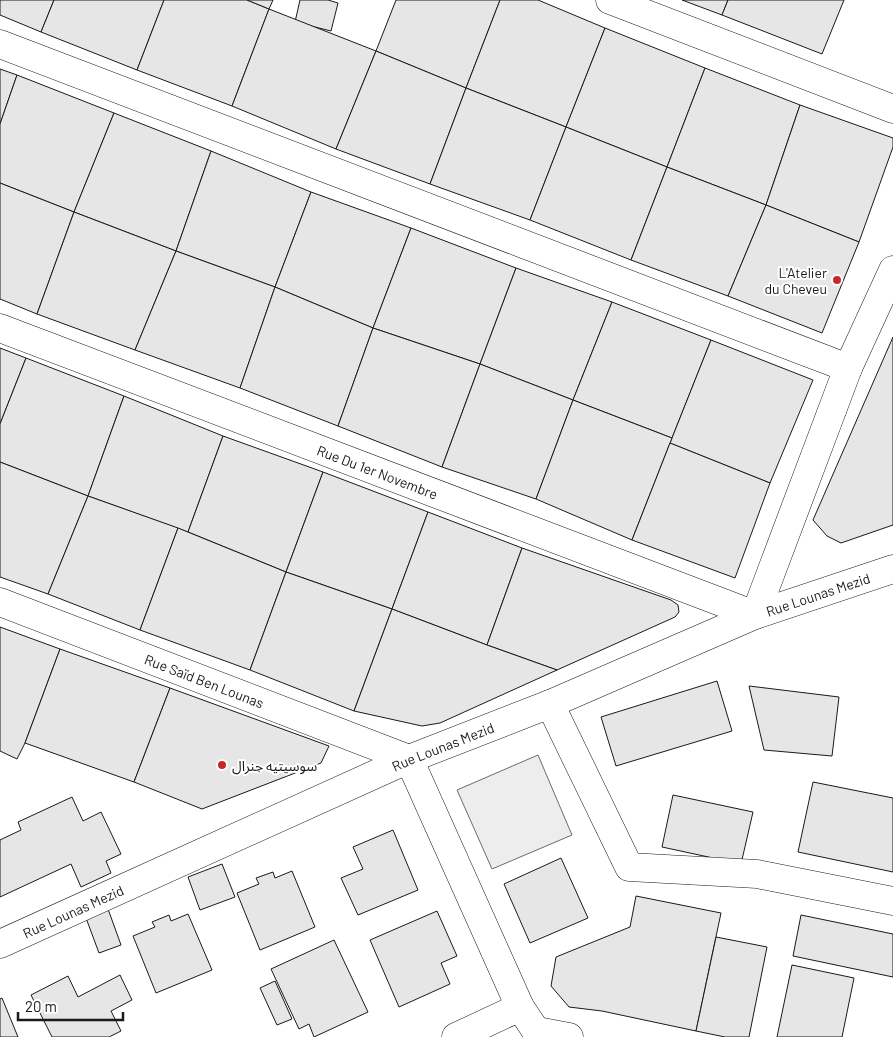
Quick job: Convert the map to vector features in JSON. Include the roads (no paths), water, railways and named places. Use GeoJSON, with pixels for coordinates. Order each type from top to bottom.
{"type":"FeatureCollection","features":[{"type":"Feature","properties":{"kind":"street"},"geometry":{"type":"LineString","coordinates":[[610,0],[893,109]]}},
{"type":"Feature","properties":{"kind":"street"},"geometry":{"type":"LineString","coordinates":[[0,44],[848,368]]}},
{"type":"Feature","properties":{"kind":"street"},"geometry":{"type":"LineString","coordinates":[[756,615],[848,368],[893,270]]}},
{"type":"Feature","properties":{"kind":"street","name":"Rue Du 1er Novembre"},"geometry":{"type":"LineString","coordinates":[[0,328],[756,615]]}},
{"type":"Feature","properties":{"kind":"street","name":"Rue Lounas Mezid"},"geometry":{"type":"LineString","coordinates":[[0,944],[409,758],[550,704],[756,615],[893,569]]}},
{"type":"Feature","properties":{"kind":"street","name":"Rue Saïd Ben Lounas"},"geometry":{"type":"LineString","coordinates":[[0,602],[409,758]]}},
{"type":"Feature","properties":{"kind":"street"},"geometry":{"type":"LineString","coordinates":[[550,704],[629,867],[756,874],[893,901]]}},
{"type":"Feature","properties":{"kind":"street"},"geometry":{"type":"LineString","coordinates":[[409,758],[520,1007],[538,1034],[569,1037]]}},
{"type":"Feature","properties":{"kind":"street"},"geometry":{"type":"LineString","coordinates":[[456,1037],[520,1007]]}},
{"type":"Feature","properties":{"kind":"place","name":"L'Atelier du Cheveu"},"geometry":{"type":"Point","coordinates":[837,280]}},
{"type":"Feature","properties":{"kind":"place","name":"سوسيتيه جنرال"},"geometry":{"type":"Point","coordinates":[222,765]}}]}
